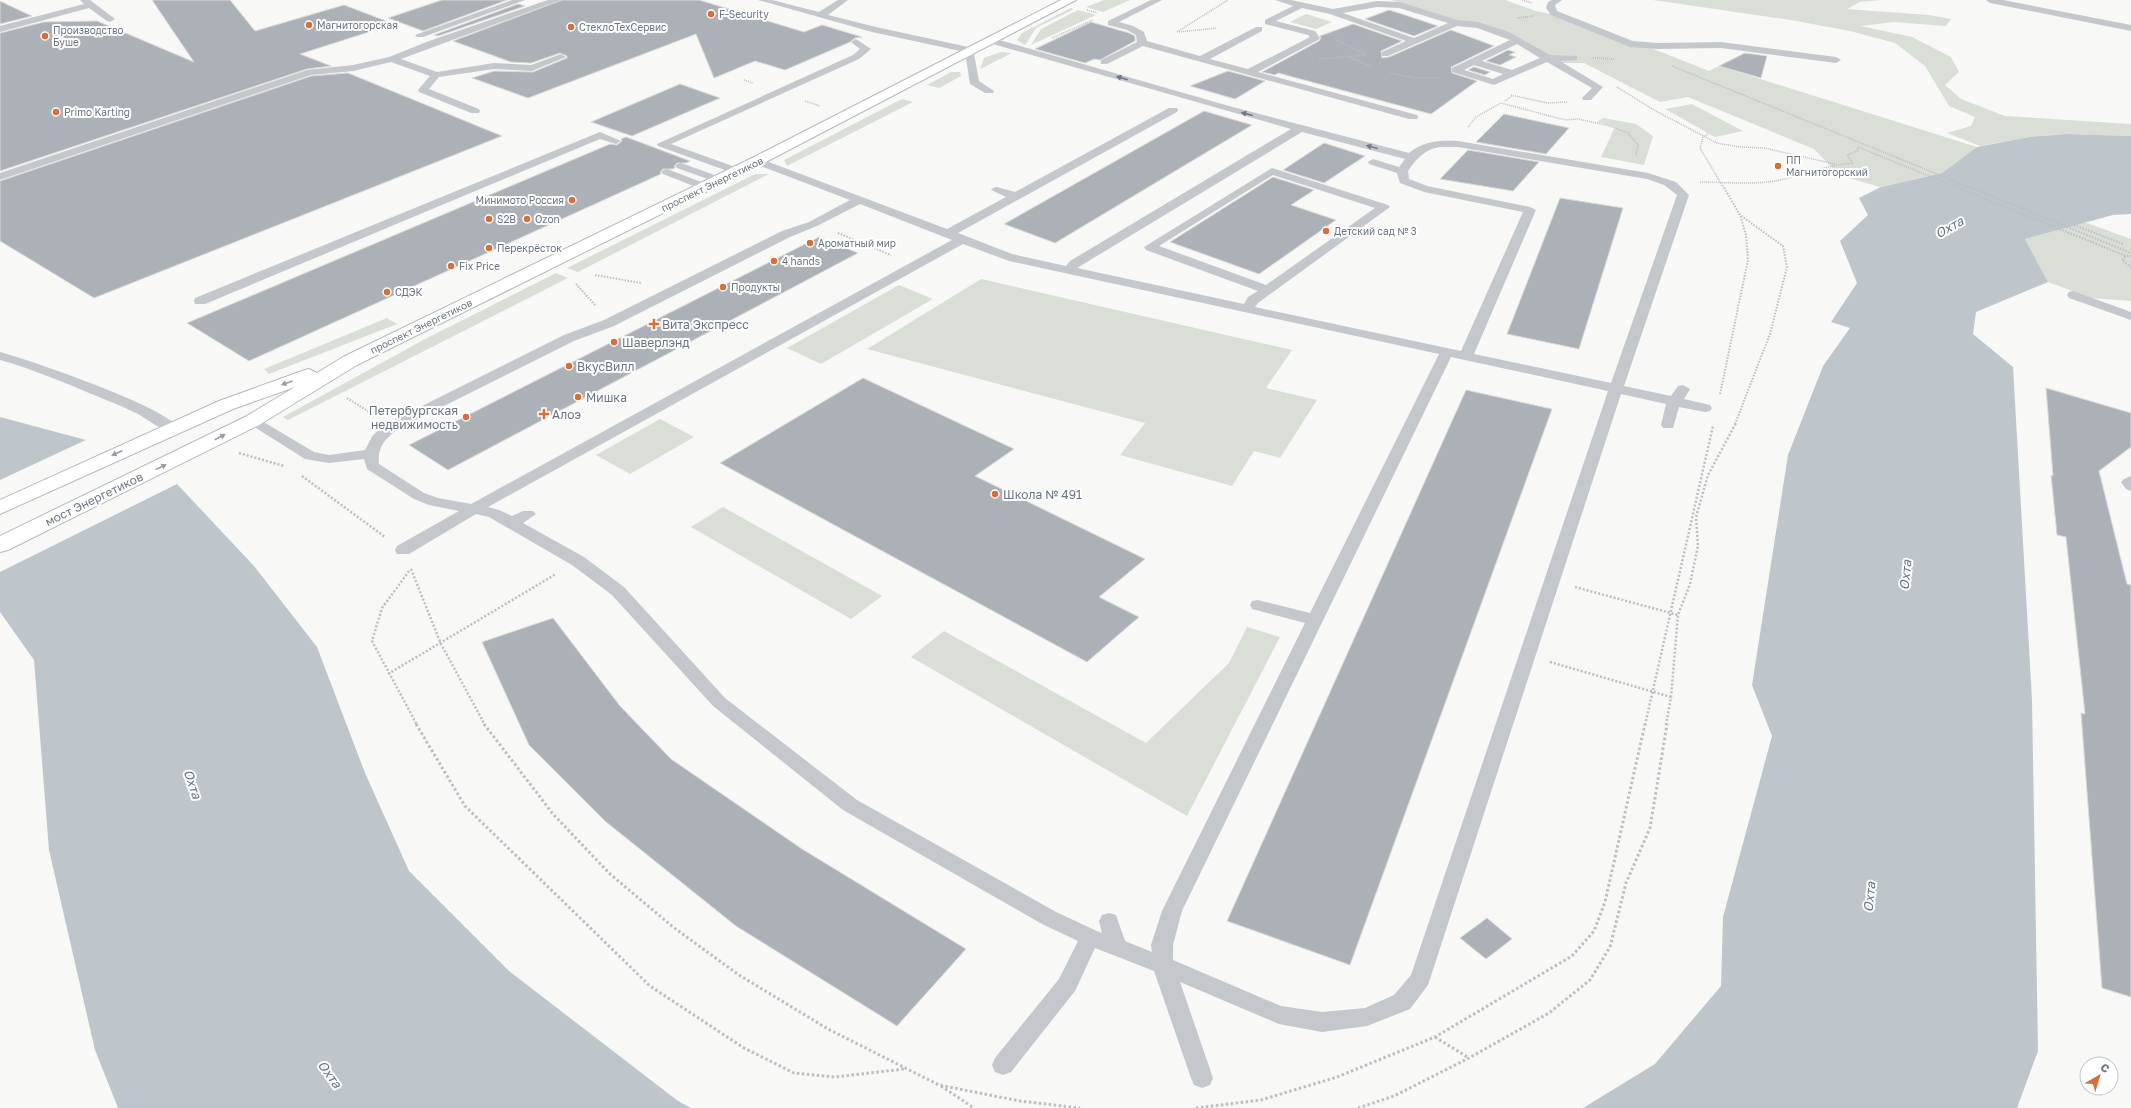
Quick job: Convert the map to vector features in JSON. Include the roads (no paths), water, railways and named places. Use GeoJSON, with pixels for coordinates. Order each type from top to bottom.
{"type":"FeatureCollection","features":[{"type":"Feature","properties":{"kind":"main road","name":"проспект Энергетиков"},"geometry":{"type":"LineString","coordinates":[[188,454],[252,421],[350,361],[712,184],[900,88],[989,40],[1070,0]]}},
{"type":"Feature","properties":{"kind":"main road","name":"проспект Энергетиков"},"geometry":{"type":"LineString","coordinates":[[0,508],[172,428],[226,405],[350,361]]}},
{"type":"Feature","properties":{"kind":"main road","name":"мост Энергетиков"},"geometry":{"type":"LineString","coordinates":[[0,545],[188,454]]}},
{"type":"Feature","properties":{"kind":"lane"},"geometry":{"type":"LineString","coordinates":[[420,35],[521,0]]}},
{"type":"Feature","properties":{"kind":"lane"},"geometry":{"type":"LineString","coordinates":[[0,177],[310,72],[353,68],[392,59],[432,43],[557,0]]}},
{"type":"Feature","properties":{"kind":"lane"},"geometry":{"type":"LineString","coordinates":[[762,0],[875,30],[970,50],[974,82],[989,91]]}},
{"type":"Feature","properties":{"kind":"lane"},"geometry":{"type":"LineString","coordinates":[[821,15],[844,0]]}},
{"type":"Feature","properties":{"kind":"lane"},"geometry":{"type":"LineString","coordinates":[[1142,43],[1141,34],[1130,28],[1111,23],[1158,0]]}},
{"type":"Feature","properties":{"kind":"lane"},"geometry":{"type":"LineString","coordinates":[[1279,0],[1333,12],[1415,41]]}},
{"type":"Feature","properties":{"kind":"lane"},"geometry":{"type":"LineString","coordinates":[[1558,0],[1551,4],[1550,8],[1554,13],[1630,44],[1658,46],[1721,45],[1836,60]]}},
{"type":"Feature","properties":{"kind":"lane"},"geometry":{"type":"LineString","coordinates":[[1990,0],[2131,28]]}},
{"type":"Feature","properties":{"kind":"lane"},"geometry":{"type":"LineString","coordinates":[[0,29],[87,2],[110,19]]}},
{"type":"Feature","properties":{"kind":"lane"},"geometry":{"type":"LineString","coordinates":[[1333,12],[1385,4],[1400,5],[1456,23],[1478,25],[1506,34],[1598,88],[1587,98]]}},
{"type":"Feature","properties":{"kind":"lane"},"geometry":{"type":"LineString","coordinates":[[1250,72],[1315,38],[1312,33],[1268,22],[1302,5]]}},
{"type":"Feature","properties":{"kind":"lane"},"geometry":{"type":"LineString","coordinates":[[1385,54],[1456,23]]}},
{"type":"Feature","properties":{"kind":"lane"},"geometry":{"type":"LineString","coordinates":[[1202,58],[1259,29]]}},
{"type":"Feature","properties":{"kind":"lane"},"geometry":{"type":"LineString","coordinates":[[989,40],[1300,128],[1410,157]]}},
{"type":"Feature","properties":{"kind":"lane"},"geometry":{"type":"LineString","coordinates":[[1516,41],[1455,70],[1494,82],[1547,58],[1574,58]]}},
{"type":"Feature","properties":{"kind":"lane"},"geometry":{"type":"LineString","coordinates":[[737,171],[662,144],[856,56],[866,49],[856,42]]}},
{"type":"Feature","properties":{"kind":"lane"},"geometry":{"type":"LineString","coordinates":[[1104,62],[1142,43],[1202,58],[1413,118]]}},
{"type":"Feature","properties":{"kind":"lane"},"geometry":{"type":"LineString","coordinates":[[392,59],[436,75],[494,66],[532,68],[561,57]]}},
{"type":"Feature","properties":{"kind":"lane"},"geometry":{"type":"LineString","coordinates":[[1473,61],[1513,74]]}},
{"type":"Feature","properties":{"kind":"lane"},"geometry":{"type":"LineString","coordinates":[[436,75],[423,90],[475,111]]}},
{"type":"Feature","properties":{"kind":"lane"},"geometry":{"type":"LineString","coordinates":[[948,234],[1173,110]]}},
{"type":"Feature","properties":{"kind":"lane"},"geometry":{"type":"LineString","coordinates":[[1069,270],[1074,264],[1300,128]]}},
{"type":"Feature","properties":{"kind":"lane"},"geometry":{"type":"LineString","coordinates":[[200,301],[586,140],[600,135],[616,141]]}},
{"type":"Feature","properties":{"kind":"lane"},"geometry":{"type":"LineString","coordinates":[[586,140],[603,147]]}},
{"type":"Feature","properties":{"kind":"lane"},"geometry":{"type":"LineString","coordinates":[[860,200],[813,224],[786,234],[609,323],[569,338],[393,426],[378,437],[370,454],[372,466],[419,496],[434,502],[521,518],[618,591],[719,702],[850,805],[1049,918],[1090,937],[1163,965],[1279,1015],[1322,1022],[1366,1017],[1402,1002],[1420,979],[1658,263],[1683,195],[1673,185],[1662,180],[1631,173],[1458,144],[1441,143],[1417,150],[1410,157],[1402,171],[1404,181],[1424,189],[1530,210],[1466,356]]}},
{"type":"Feature","properties":{"kind":"lane"},"geometry":{"type":"LineString","coordinates":[[757,161],[1009,257],[1617,389],[1673,402],[1710,413]]}},
{"type":"Feature","properties":{"kind":"lane"},"geometry":{"type":"LineString","coordinates":[[1373,162],[1402,171]]}},
{"type":"Feature","properties":{"kind":"lane"},"geometry":{"type":"LineString","coordinates":[[681,166],[712,184]]}},
{"type":"Feature","properties":{"kind":"lane"},"geometry":{"type":"LineString","coordinates":[[1247,309],[1253,300],[1384,207],[1272,171],[1150,247],[1267,290]]}},
{"type":"Feature","properties":{"kind":"lane"},"geometry":{"type":"LineString","coordinates":[[666,172],[712,184]]}},
{"type":"Feature","properties":{"kind":"lane"},"geometry":{"type":"LineString","coordinates":[[997,190],[1017,197]]}},
{"type":"Feature","properties":{"kind":"lane"},"geometry":{"type":"LineString","coordinates":[[927,226],[940,219]]}},
{"type":"Feature","properties":{"kind":"lane"},"geometry":{"type":"LineString","coordinates":[[403,550],[472,510],[962,239]]}},
{"type":"Feature","properties":{"kind":"lane"},"geometry":{"type":"LineString","coordinates":[[2073,295],[2131,316]]}},
{"type":"Feature","properties":{"kind":"lane"},"geometry":{"type":"LineString","coordinates":[[1202,1078],[1163,965],[1162,945],[1172,911],[1447,352]]}},
{"type":"Feature","properties":{"kind":"lane"},"geometry":{"type":"LineString","coordinates":[[0,356],[24,362],[128,404],[153,415],[172,428]]}},
{"type":"Feature","properties":{"kind":"lane"},"geometry":{"type":"LineString","coordinates":[[1668,425],[1673,402],[1682,393],[1683,389]]}},
{"type":"Feature","properties":{"kind":"lane"},"geometry":{"type":"LineString","coordinates":[[252,421],[310,456],[329,459],[370,454]]}},
{"type":"Feature","properties":{"kind":"lane"},"geometry":{"type":"LineString","coordinates":[[2131,481],[2129,482],[2131,486]]}},
{"type":"Feature","properties":{"kind":"lane"},"geometry":{"type":"LineString","coordinates":[[1258,605],[1315,620]]}},
{"type":"Feature","properties":{"kind":"lane"},"geometry":{"type":"LineString","coordinates":[[1109,921],[1116,947]]}},
{"type":"Feature","properties":{"kind":"lane"},"geometry":{"type":"LineString","coordinates":[[1003,1065],[1068,985],[1090,937]]}},
{"type":"Feature","properties":{"kind":"water","name":"Охта"},"geometry":{"type":"Polygon","coordinates":[[[2066,134],[2131,136],[2131,214],[2113,215],[2025,239],[2048,282],[1976,312],[1973,334],[2013,367],[2032,700],[2038,1051],[2017,1108],[1583,1108],[1655,1064],[1721,986],[1723,917],[1772,736],[1752,685],[1788,455],[1823,366],[1850,328],[1831,322],[1857,283],[1840,241],[1868,215],[1859,198],[1881,187],[1942,173],[1977,147],[2029,137],[2066,134]]]}},
{"type":"Feature","properties":{"kind":"water","name":"Охта"},"geometry":{"type":"Polygon","coordinates":[[[0,417],[86,440],[177,484],[254,566],[317,647],[365,773],[409,871],[509,971],[678,1101],[691,1108],[118,1108],[95,1050],[49,850],[34,660],[0,612],[0,417]]]}},
{"type":"Feature","properties":{"kind":"place","name":"F-Security"},"geometry":{"type":"Point","coordinates":[711,14]}},
{"type":"Feature","properties":{"kind":"place","name":"Магнитогорская"},"geometry":{"type":"Point","coordinates":[309,25]}},
{"type":"Feature","properties":{"kind":"place","name":"СтеклоТехСервис"},"geometry":{"type":"Point","coordinates":[571,27]}},
{"type":"Feature","properties":{"kind":"place","name":"Производство Буше"},"geometry":{"type":"Point","coordinates":[45,36]}},
{"type":"Feature","properties":{"kind":"place","name":"Primo Karting"},"geometry":{"type":"Point","coordinates":[56,112]}},
{"type":"Feature","properties":{"kind":"place","name":"ПП Магнитогорский"},"geometry":{"type":"Point","coordinates":[1778,166]}},
{"type":"Feature","properties":{"kind":"place","name":"Минимото Россия"},"geometry":{"type":"Point","coordinates":[572,200]}},
{"type":"Feature","properties":{"kind":"place","name":"S2B"},"geometry":{"type":"Point","coordinates":[489,219]}},
{"type":"Feature","properties":{"kind":"place","name":"Ozon"},"geometry":{"type":"Point","coordinates":[527,219]}},
{"type":"Feature","properties":{"kind":"place","name":"Детский сад № 3"},"geometry":{"type":"Point","coordinates":[1326,231]}},
{"type":"Feature","properties":{"kind":"place","name":"Ароматный мир"},"geometry":{"type":"Point","coordinates":[810,243]}},
{"type":"Feature","properties":{"kind":"place","name":"Перекрёсток"},"geometry":{"type":"Point","coordinates":[489,248]}},
{"type":"Feature","properties":{"kind":"place","name":"4 hands"},"geometry":{"type":"Point","coordinates":[774,261]}},
{"type":"Feature","properties":{"kind":"place","name":"Fix Price"},"geometry":{"type":"Point","coordinates":[451,266]}},
{"type":"Feature","properties":{"kind":"place","name":"Продукты"},"geometry":{"type":"Point","coordinates":[723,287]}},
{"type":"Feature","properties":{"kind":"place","name":"СДЭК"},"geometry":{"type":"Point","coordinates":[387,292]}},
{"type":"Feature","properties":{"kind":"place","name":"Вита Экспресс"},"geometry":{"type":"Point","coordinates":[654,324]}},
{"type":"Feature","properties":{"kind":"place","name":"Шаверлэнд"},"geometry":{"type":"Point","coordinates":[614,342]}},
{"type":"Feature","properties":{"kind":"place","name":"ВкусВилл"},"geometry":{"type":"Point","coordinates":[569,366]}},
{"type":"Feature","properties":{"kind":"place","name":"Мишка"},"geometry":{"type":"Point","coordinates":[578,397]}},
{"type":"Feature","properties":{"kind":"place","name":"Алоэ"},"geometry":{"type":"Point","coordinates":[544,414]}},
{"type":"Feature","properties":{"kind":"place","name":"Петербургская недвижимость"},"geometry":{"type":"Point","coordinates":[466,417]}},
{"type":"Feature","properties":{"kind":"place","name":"Школа № 491"},"geometry":{"type":"Point","coordinates":[995,494]}}]}
